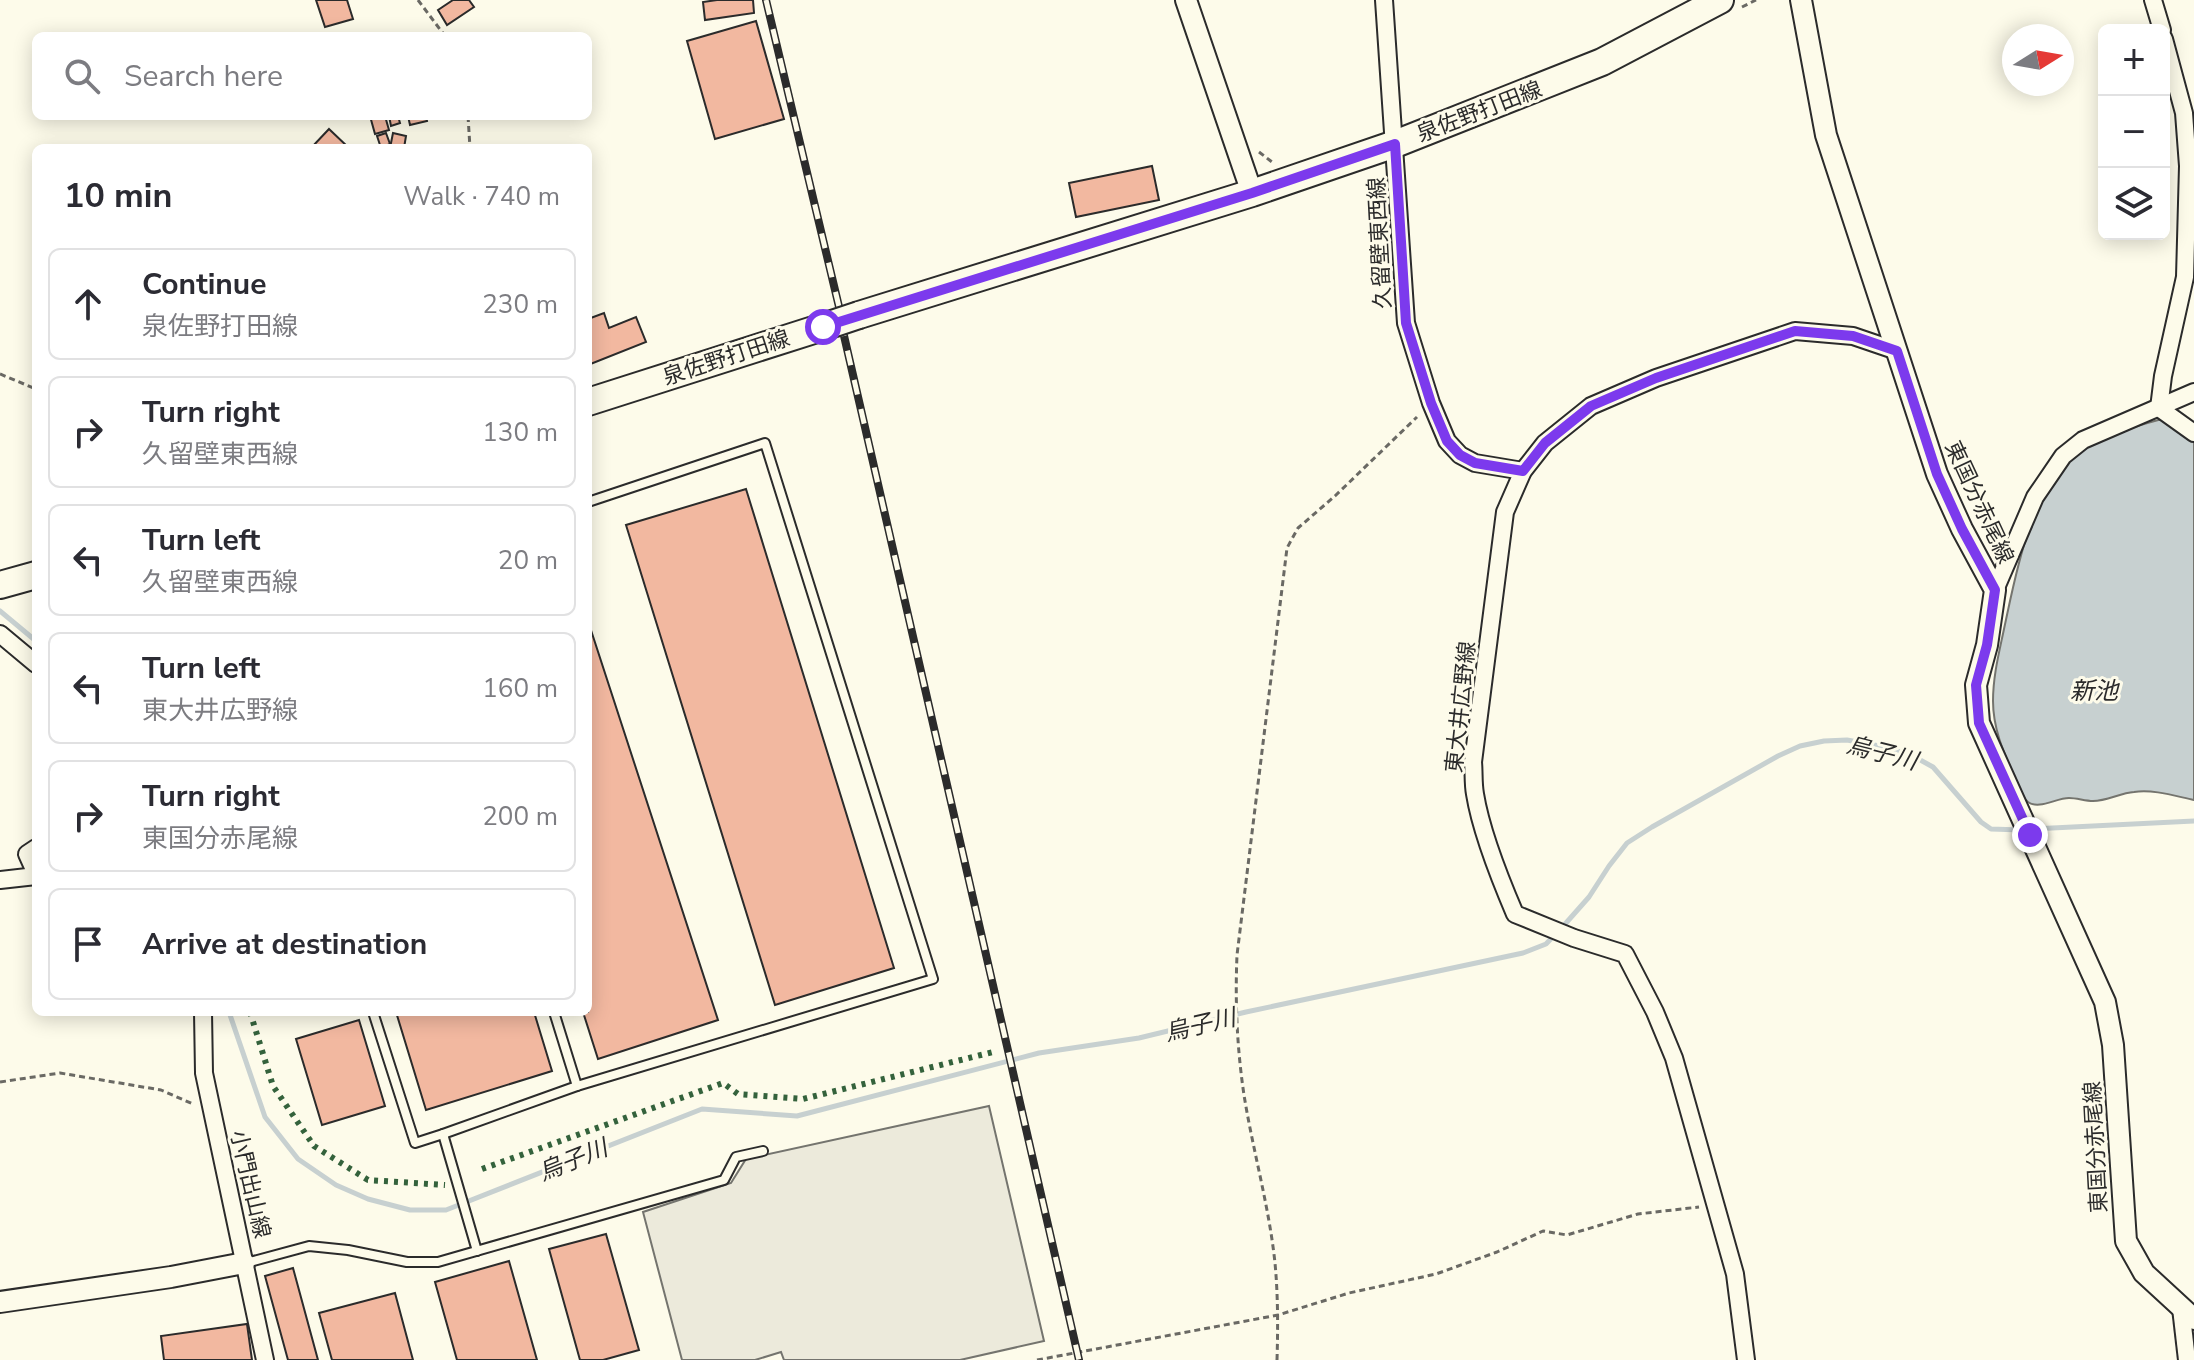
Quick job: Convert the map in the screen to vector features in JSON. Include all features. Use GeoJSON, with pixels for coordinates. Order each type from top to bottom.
{"type":"FeatureCollection","features":[{"type":"Feature","properties":{"kind":"main road","name":"泉佐野打田線"},"geometry":{"type":"LineString","coordinates":[[592,401],[1252,193],[1395,144],[1602,62],[1720,0]]}},
{"type":"Feature","properties":{"kind":"main road"},"geometry":{"type":"LineString","coordinates":[[0,585],[32,576]]}},
{"type":"Feature","properties":{"kind":"street"},"geometry":{"type":"LineString","coordinates":[[1186,0],[1252,193]]}},
{"type":"Feature","properties":{"kind":"street","name":"久留壁東西線"},"geometry":{"type":"LineString","coordinates":[[1384,0],[1406,323],[1431,403],[1447,441],[1460,455],[1475,463],[1523,471]]}},
{"type":"Feature","properties":{"kind":"street","name":"東国分赤尾線"},"geometry":{"type":"LineString","coordinates":[[1801,0],[1826,135],[1937,474],[1995,590],[1987,645],[1976,685],[1979,723],[2105,1002],[2113,1045],[2126,1241],[2144,1273],[2188,1313]]}},
{"type":"Feature","properties":{"kind":"street"},"geometry":{"type":"LineString","coordinates":[[2153,0],[2160,24]]}},
{"type":"Feature","properties":{"kind":"street"},"geometry":{"type":"LineString","coordinates":[[2159,408],[2185,277],[2188,166],[2184,113],[2170,61]]}},
{"type":"Feature","properties":{"kind":"street","name":"東大井広野線"},"geometry":{"type":"LineString","coordinates":[[1746,1360],[1735,1274],[1674,1058],[1655,1012],[1625,954],[1515,914],[1474,791],[1473,762],[1505,512],[1523,471],[1545,443],[1591,406],[1656,378],[1795,331],[1853,336],[1897,351]]}},
{"type":"Feature","properties":{"kind":"street"},"geometry":{"type":"LineString","coordinates":[[1995,590],[2035,497],[2063,456],[2083,440],[2194,392]]}},
{"type":"Feature","properties":{"kind":"street"},"geometry":{"type":"LineString","coordinates":[[2159,408],[2194,433]]}},
{"type":"Feature","properties":{"kind":"street"},"geometry":{"type":"LineString","coordinates":[[0,634],[32,661]]}},
{"type":"Feature","properties":{"kind":"street"},"geometry":{"type":"LineString","coordinates":[[0,880],[32,876]]}},
{"type":"Feature","properties":{"kind":"street","name":"小門出山線"},"geometry":{"type":"LineString","coordinates":[[0,1302],[244,1263],[204,1073],[203,1016]]}},
{"type":"Feature","properties":{"kind":"street"},"geometry":{"type":"LineString","coordinates":[[244,1263],[265,1360]]}},
{"type":"Feature","properties":{"kind":"street"},"geometry":{"type":"LineString","coordinates":[[2187,1360],[2188,1313]]}},
{"type":"Feature","properties":{"kind":"lane"},"geometry":{"type":"LineString","coordinates":[[374,1016],[415,1143],[577,1086],[933,979],[765,443],[592,501]]}},
{"type":"Feature","properties":{"kind":"lane"},"geometry":{"type":"LineString","coordinates":[[555,1016],[577,1086]]}},
{"type":"Feature","properties":{"kind":"lane"},"geometry":{"type":"LineString","coordinates":[[443,1134],[477,1251]]}},
{"type":"Feature","properties":{"kind":"lane"},"geometry":{"type":"LineString","coordinates":[[244,1263],[309,1246],[407,1262],[438,1262],[724,1180],[736,1157],[763,1151]]}},
{"type":"Feature","properties":{"kind":"path"},"geometry":{"type":"LineString","coordinates":[[418,0],[442,32]]}},
{"type":"Feature","properties":{"kind":"path"},"geometry":{"type":"LineString","coordinates":[[468,120],[470,144]]}},
{"type":"Feature","properties":{"kind":"path"},"geometry":{"type":"LineString","coordinates":[[0,374],[32,387]]}},
{"type":"Feature","properties":{"kind":"path"},"geometry":{"type":"LineString","coordinates":[[1277,1360],[1275,1261],[1264,1189],[1244,1096],[1235,998],[1237,955],[1287,548],[1298,528],[1431,403]]}},
{"type":"Feature","properties":{"kind":"path"},"geometry":{"type":"LineString","coordinates":[[0,1082],[60,1073],[161,1090],[211,1112]]}},
{"type":"Feature","properties":{"kind":"path"},"geometry":{"type":"LineString","coordinates":[[1037,1360],[1278,1315],[1349,1293],[1436,1274],[1543,1231],[1567,1235],[1638,1214],[1714,1205]]}},
{"type":"Feature","properties":{"kind":"shaded area"},"geometry":{"type":"Polygon","coordinates":[[[989,1106],[1044,1341],[960,1360],[784,1360],[781,1352],[755,1360],[682,1360],[643,1212],[731,1183],[746,1159],[989,1106]]]}},
{"type":"Feature","properties":{"kind":"water","name":"新池"},"geometry":{"type":"Polygon","coordinates":[[[2162,419],[2194,440],[2194,800],[2141,791],[2098,801],[2064,798],[2032,804],[2022,793],[2003,748],[1993,701],[1998,656],[2026,537],[2045,492],[2073,457],[2103,438],[2162,419]]]}},
{"type":"Feature","properties":{"kind":"building"},"geometry":{"type":"Polygon","coordinates":[[[316,0],[347,0],[353,19],[325,27],[316,0]]]}},
{"type":"Feature","properties":{"kind":"building"},"geometry":{"type":"Polygon","coordinates":[[[453,0],[469,0],[474,7],[447,25],[438,10],[453,0]]]}},
{"type":"Feature","properties":{"kind":"building"},"geometry":{"type":"Polygon","coordinates":[[[753,0],[754,13],[705,20],[703,2],[753,0]]]}},
{"type":"Feature","properties":{"kind":"building"},"geometry":{"type":"Polygon","coordinates":[[[756,21],[784,119],[715,139],[687,41],[756,21]]]}},
{"type":"Feature","properties":{"kind":"building"},"geometry":{"type":"Polygon","coordinates":[[[371,120],[386,120],[389,130],[375,134],[371,120]]]}},
{"type":"Feature","properties":{"kind":"building"},"geometry":{"type":"Polygon","coordinates":[[[390,120],[399,120],[400,123],[391,126],[390,120]]]}},
{"type":"Feature","properties":{"kind":"building"},"geometry":{"type":"Polygon","coordinates":[[[409,120],[427,120],[427,121],[410,125],[409,120]]]}},
{"type":"Feature","properties":{"kind":"building"},"geometry":{"type":"Polygon","coordinates":[[[329,129],[345,144],[315,144],[329,129]]]}},
{"type":"Feature","properties":{"kind":"building"},"geometry":{"type":"Polygon","coordinates":[[[386,133],[390,144],[380,144],[377,136],[386,133]]]}},
{"type":"Feature","properties":{"kind":"building"},"geometry":{"type":"Polygon","coordinates":[[[393,133],[406,136],[405,144],[391,144],[393,133]]]}},
{"type":"Feature","properties":{"kind":"building"},"geometry":{"type":"Polygon","coordinates":[[[1152,166],[1159,200],[1076,217],[1069,183],[1152,166]]]}},
{"type":"Feature","properties":{"kind":"building"},"geometry":{"type":"Polygon","coordinates":[[[604,313],[609,328],[636,317],[646,342],[592,363],[592,318],[604,313]]]}},
{"type":"Feature","properties":{"kind":"building"},"geometry":{"type":"Polygon","coordinates":[[[746,489],[894,968],[775,1005],[626,525],[746,489]]]}},
{"type":"Feature","properties":{"kind":"building"},"geometry":{"type":"Polygon","coordinates":[[[592,633],[718,1020],[598,1059],[584,1016],[592,1016],[592,633]]]}},
{"type":"Feature","properties":{"kind":"building"},"geometry":{"type":"Polygon","coordinates":[[[397,1016],[535,1016],[552,1071],[426,1110],[397,1016]]]}},
{"type":"Feature","properties":{"kind":"building"},"geometry":{"type":"Polygon","coordinates":[[[359,1020],[385,1106],[322,1125],[296,1039],[359,1020]]]}},
{"type":"Feature","properties":{"kind":"building"},"geometry":{"type":"Polygon","coordinates":[[[606,1234],[639,1350],[603,1360],[580,1360],[549,1249],[606,1234]]]}},
{"type":"Feature","properties":{"kind":"building"},"geometry":{"type":"Polygon","coordinates":[[[509,1261],[537,1360],[457,1360],[435,1282],[509,1261]]]}},
{"type":"Feature","properties":{"kind":"building"},"geometry":{"type":"Polygon","coordinates":[[[293,1268],[318,1360],[288,1360],[265,1276],[293,1268]]]}},
{"type":"Feature","properties":{"kind":"building"},"geometry":{"type":"Polygon","coordinates":[[[395,1293],[413,1360],[332,1360],[319,1313],[395,1293]]]}},
{"type":"Feature","properties":{"kind":"building"},"geometry":{"type":"Polygon","coordinates":[[[247,1324],[252,1360],[164,1360],[161,1336],[247,1324]]]}},
{"type":"Feature","properties":{"kind":"waterway","name":"烏子川"},"geometry":{"type":"LineString","coordinates":[[0,611],[32,638]]}},
{"type":"Feature","properties":{"kind":"waterway","name":"烏子川"},"geometry":{"type":"LineString","coordinates":[[230,1016],[265,1117],[298,1159],[336,1185],[368,1199],[410,1210],[446,1210],[702,1109],[797,1116],[1039,1053],[1139,1038],[1523,953],[1546,944],[1566,923],[1589,897],[1627,843],[1800,746],[1847,740],[1913,756],[1933,767],[1981,822],[1991,829],[2021,830]]}},
{"type":"Feature","properties":{"kind":"waterway","name":"烏子川"},"geometry":{"type":"LineString","coordinates":[[2031,829],[2194,821]]}},
{"type":"Feature","properties":{"kind":"railway"},"geometry":{"type":"LineString","coordinates":[[766,0],[1079,1360]]}},
{"type":"Feature","properties":{"kind":"hedge"},"geometry":{"type":"LineString","coordinates":[[251,1016],[273,1086],[314,1146],[368,1180],[445,1185]]}},
{"type":"Feature","properties":{"kind":"hedge"},"geometry":{"type":"LineString","coordinates":[[482,1169],[723,1083],[738,1094],[803,1099],[993,1052]]}},
{"type":"Feature","properties":{"kind":"route"},"geometry":{"type":"LineString","coordinates":[[823,327],[1252,193],[1395,144],[1406,323],[1431,403],[1447,441],[1460,455],[1475,463],[1523,471],[1545,443],[1591,406],[1656,378],[1795,331],[1853,336],[1897,351],[1937,474],[1995,590],[1987,645],[1976,685],[1979,723],[2030,835]]}}]}
